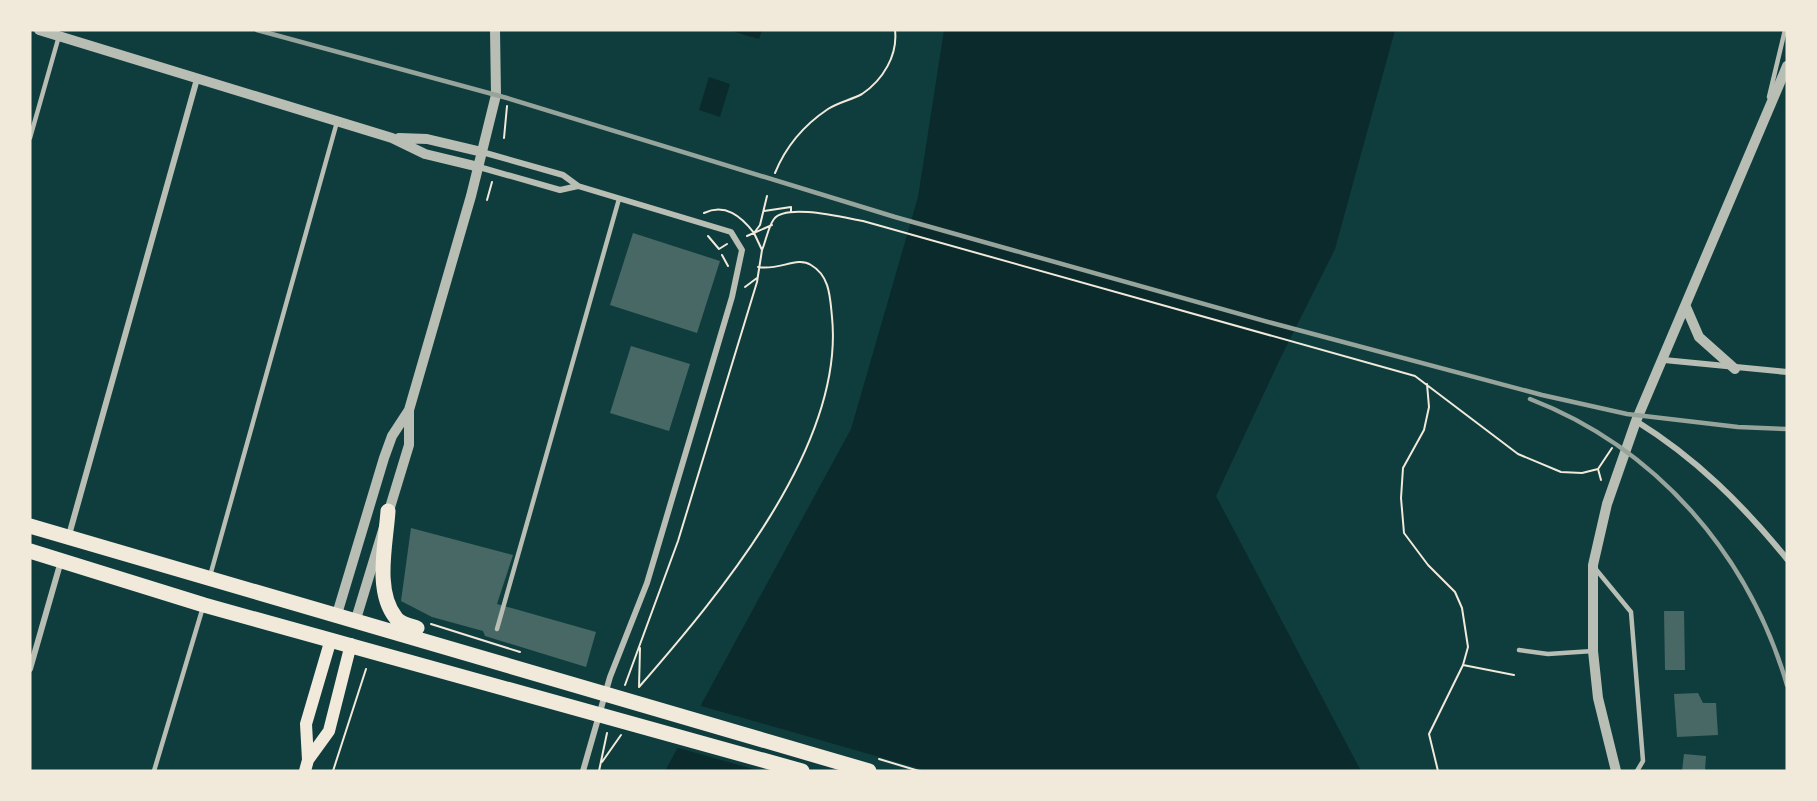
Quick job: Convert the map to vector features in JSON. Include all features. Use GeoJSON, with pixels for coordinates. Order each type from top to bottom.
{"type":"FeatureCollection","features":[{"type":"Feature","properties":{"kind":"highway"},"geometry":{"type":"LineString","coordinates":[[388,511],[384,589],[397,621],[486,657]]}},
{"type":"Feature","properties":{"kind":"highway"},"geometry":{"type":"LineString","coordinates":[[30,526],[356,619],[578,687],[869,771]]}},
{"type":"Feature","properties":{"kind":"highway"},"geometry":{"type":"LineString","coordinates":[[30,551],[204,605],[572,705],[802,771]]}},
{"type":"Feature","properties":{"kind":"highway"},"geometry":{"type":"LineString","coordinates":[[331,639],[337,614]]}},
{"type":"Feature","properties":{"kind":"highway"},"geometry":{"type":"LineString","coordinates":[[351,644],[356,619]]}},
{"type":"Feature","properties":{"kind":"main road"},"geometry":{"type":"LineString","coordinates":[[307,766],[306,724],[331,639]]}},
{"type":"Feature","properties":{"kind":"main road"},"geometry":{"type":"LineString","coordinates":[[307,766],[329,731],[351,644]]}},
{"type":"Feature","properties":{"kind":"street"},"geometry":{"type":"LineString","coordinates":[[39,30],[392,138],[425,153],[560,190],[578,186]]}},
{"type":"Feature","properties":{"kind":"street"},"geometry":{"type":"LineString","coordinates":[[356,619],[409,445],[409,410],[479,167],[496,95],[495,30]]}},
{"type":"Feature","properties":{"kind":"street"},"geometry":{"type":"LineString","coordinates":[[1616,771],[1598,698],[1593,651],[1593,565],[1607,504],[1624,450],[1787,66]]}},
{"type":"Feature","properties":{"kind":"street"},"geometry":{"type":"LineString","coordinates":[[69,537],[197,80]]}},
{"type":"Feature","properties":{"kind":"street"},"geometry":{"type":"LineString","coordinates":[[392,138],[427,139],[563,175],[578,186],[731,232],[742,250],[732,297],[647,583],[610,677],[583,771]]}},
{"type":"Feature","properties":{"kind":"street"},"geometry":{"type":"LineString","coordinates":[[1686,307],[1699,337],[1735,369]]}},
{"type":"Feature","properties":{"kind":"street"},"geometry":{"type":"LineString","coordinates":[[1664,360],[1735,369],[1787,372]]}},
{"type":"Feature","properties":{"kind":"street"},"geometry":{"type":"LineString","coordinates":[[337,614],[384,458],[392,436],[409,410]]}},
{"type":"Feature","properties":{"kind":"street"},"geometry":{"type":"LineString","coordinates":[[1636,421],[1677,448],[1711,477],[1737,501],[1787,559]]}},
{"type":"Feature","properties":{"kind":"street"},"geometry":{"type":"LineString","coordinates":[[30,669],[61,560]]}},
{"type":"Feature","properties":{"kind":"lane"},"geometry":{"type":"LineString","coordinates":[[1764,120],[1785,30]]}},
{"type":"Feature","properties":{"kind":"lane"},"geometry":{"type":"LineString","coordinates":[[30,138],[59,36]]}},
{"type":"Feature","properties":{"kind":"lane"},"geometry":{"type":"LineString","coordinates":[[209,578],[338,122]]}},
{"type":"Feature","properties":{"kind":"lane"},"geometry":{"type":"LineString","coordinates":[[497,629],[619,199]]}},
{"type":"Feature","properties":{"kind":"lane"},"geometry":{"type":"LineString","coordinates":[[1593,565],[1629,607],[1643,761],[1639,770]]}},
{"type":"Feature","properties":{"kind":"lane"},"geometry":{"type":"LineString","coordinates":[[154,771],[204,605]]}},
{"type":"Feature","properties":{"kind":"lane"},"geometry":{"type":"LineString","coordinates":[[1519,650],[1548,654],[1593,651]]}},
{"type":"Feature","properties":{"kind":"path"},"geometry":{"type":"LineString","coordinates":[[775,173],[782,155],[801,132],[830,108],[863,93],[881,76],[893,52],[894,30]]}},
{"type":"Feature","properties":{"kind":"path"},"geometry":{"type":"LineString","coordinates":[[504,138],[507,109]]}},
{"type":"Feature","properties":{"kind":"path"},"geometry":{"type":"LineString","coordinates":[[487,200],[492,182]]}},
{"type":"Feature","properties":{"kind":"path"},"geometry":{"type":"LineString","coordinates":[[754,233],[764,211],[767,196]]}},
{"type":"Feature","properties":{"kind":"path"},"geometry":{"type":"LineString","coordinates":[[764,211],[790,207],[791,212]]}},
{"type":"Feature","properties":{"kind":"path"},"geometry":{"type":"LineString","coordinates":[[709,211],[717,208],[736,214],[754,233],[762,250]]}},
{"type":"Feature","properties":{"kind":"path"},"geometry":{"type":"LineString","coordinates":[[623,690],[678,541],[757,282],[762,250],[777,216],[791,212],[887,227],[1415,376],[1518,454],[1561,472],[1582,473],[1598,468],[1612,448],[1624,450]]}},
{"type":"Feature","properties":{"kind":"path"},"geometry":{"type":"LineString","coordinates":[[747,236],[772,225]]}},
{"type":"Feature","properties":{"kind":"path"},"geometry":{"type":"LineString","coordinates":[[719,249],[726,245]]}},
{"type":"Feature","properties":{"kind":"path"},"geometry":{"type":"LineString","coordinates":[[640,645],[639,687],[698,620],[752,542],[792,478],[819,416],[830,373],[834,340],[829,293],[824,277],[805,262],[796,261],[777,269],[758,267]]}},
{"type":"Feature","properties":{"kind":"path"},"geometry":{"type":"LineString","coordinates":[[1427,384],[1429,407],[1424,430],[1403,468],[1401,498],[1404,533],[1428,565],[1455,592],[1462,608],[1467,647],[1463,665],[1429,734],[1438,771]]}},
{"type":"Feature","properties":{"kind":"path"},"geometry":{"type":"LineString","coordinates":[[425,622],[523,653]]}},
{"type":"Feature","properties":{"kind":"path"},"geometry":{"type":"LineString","coordinates":[[1463,665],[1514,675]]}},
{"type":"Feature","properties":{"kind":"path"},"geometry":{"type":"LineString","coordinates":[[333,771],[366,669]]}},
{"type":"Feature","properties":{"kind":"path"},"geometry":{"type":"LineString","coordinates":[[599,771],[610,724]]}},
{"type":"Feature","properties":{"kind":"water"},"geometry":{"type":"Polygon","coordinates":[[[728,30],[762,30],[759,39],[728,30]]]}},
{"type":"Feature","properties":{"kind":"water"},"geometry":{"type":"Polygon","coordinates":[[[944,30],[1395,30],[1335,249],[1216,496],[1361,771],[665,771],[851,429],[918,197],[944,30]]]}},
{"type":"Feature","properties":{"kind":"water"},"geometry":{"type":"Polygon","coordinates":[[[709,77],[730,84],[720,117],[699,110],[709,77]]]}},
{"type":"Feature","properties":{"kind":"pier"},"geometry":{"type":"Polygon","coordinates":[[[698,705],[928,771],[760,771],[675,747],[698,705]]]}},
{"type":"Feature","properties":{"kind":"building"},"geometry":{"type":"Polygon","coordinates":[[[633,233],[720,261],[697,333],[610,305],[633,233]]]}},
{"type":"Feature","properties":{"kind":"building"},"geometry":{"type":"Polygon","coordinates":[[[631,346],[690,364],[669,431],[610,413],[631,346]]]}},
{"type":"Feature","properties":{"kind":"building"},"geometry":{"type":"Polygon","coordinates":[[[411,528],[513,555],[497,604],[596,632],[586,667],[485,636],[483,631],[432,617],[401,601],[411,528]]]}},
{"type":"Feature","properties":{"kind":"building"},"geometry":{"type":"Polygon","coordinates":[[[1664,611],[1684,611],[1685,670],[1665,670],[1664,611]]]}},
{"type":"Feature","properties":{"kind":"building"},"geometry":{"type":"Polygon","coordinates":[[[1698,693],[1703,703],[1716,703],[1718,735],[1677,737],[1674,694],[1698,693]]]}},
{"type":"Feature","properties":{"kind":"building"},"geometry":{"type":"Polygon","coordinates":[[[1684,754],[1706,756],[1705,771],[1682,771],[1684,754]]]}},
{"type":"Feature","properties":{"kind":"railway"},"geometry":{"type":"LineString","coordinates":[[257,30],[507,98],[895,217],[1272,323],[1542,395],[1627,414],[1738,427],[1787,429]]}},
{"type":"Feature","properties":{"kind":"railway"},"geometry":{"type":"LineString","coordinates":[[1530,399],[1576,420],[1618,446],[1657,477],[1692,512],[1722,550],[1749,592],[1770,637],[1787,685]]}}]}
